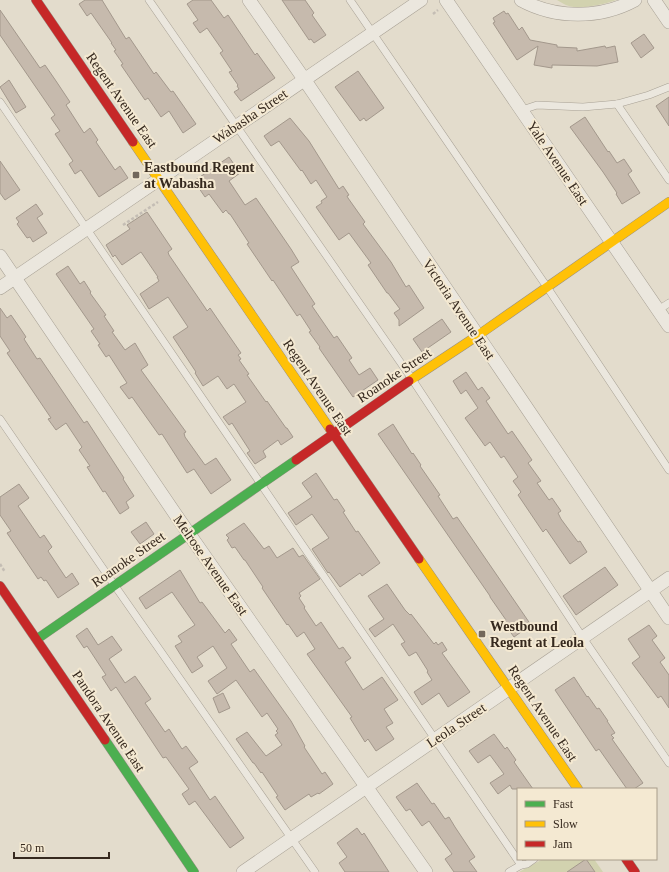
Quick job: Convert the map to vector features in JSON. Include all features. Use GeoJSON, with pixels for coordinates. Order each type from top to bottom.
{"type":"FeatureCollection","features":[{"type":"Feature","properties":{"kind":"street","name":"Regent Avenue East"},"geometry":{"type":"LineString","coordinates":[[36,0],[577,788]]}},
{"type":"Feature","properties":{"kind":"street","name":"Victoria Avenue East"},"geometry":{"type":"LineString","coordinates":[[248,0],[304,79],[669,618]]}},
{"type":"Feature","properties":{"kind":"street","name":"Wabasha Street"},"geometry":{"type":"LineString","coordinates":[[0,288],[236,125],[421,0]]}},
{"type":"Feature","properties":{"kind":"street","name":"Yale Avenue East"},"geometry":{"type":"LineString","coordinates":[[446,0],[669,326]]}},
{"type":"Feature","properties":{"kind":"street"},"geometry":{"type":"LineString","coordinates":[[521,0],[547,10],[568,14],[579,14],[610,10],[635,0]]}},
{"type":"Feature","properties":{"kind":"street"},"geometry":{"type":"LineString","coordinates":[[654,0],[669,22]]}},
{"type":"Feature","properties":{"kind":"street","name":"Roanoke Street"},"geometry":{"type":"LineString","coordinates":[[37,640],[669,202]]}},
{"type":"Feature","properties":{"kind":"street","name":"Melrose Avenue East"},"geometry":{"type":"LineString","coordinates":[[0,256],[189,534],[426,872]]}},
{"type":"Feature","properties":{"kind":"street","name":"Leola Street"},"geometry":{"type":"LineString","coordinates":[[243,872],[669,578]]}},
{"type":"Feature","properties":{"kind":"street","name":"Pandora Avenue East"},"geometry":{"type":"LineString","coordinates":[[0,586],[194,872]]}},
{"type":"Feature","properties":{"kind":"street"},"geometry":{"type":"LineString","coordinates":[[627,860],[636,872]]}},
{"type":"Feature","properties":{"kind":"lane"},"geometry":{"type":"LineString","coordinates":[[148,0],[412,380],[583,638],[669,762]]}},
{"type":"Feature","properties":{"kind":"lane"},"geometry":{"type":"LineString","coordinates":[[350,0],[547,287],[669,470]]}},
{"type":"Feature","properties":{"kind":"lane"},"geometry":{"type":"LineString","coordinates":[[522,110],[537,105],[584,107],[617,104],[649,95],[669,87]]}},
{"type":"Feature","properties":{"kind":"lane"},"geometry":{"type":"LineString","coordinates":[[0,102],[517,859]]}},
{"type":"Feature","properties":{"kind":"lane"},"geometry":{"type":"LineString","coordinates":[[617,104],[669,180]]}},
{"type":"Feature","properties":{"kind":"lane"},"geometry":{"type":"LineString","coordinates":[[658,310],[669,303]]}},
{"type":"Feature","properties":{"kind":"lane"},"geometry":{"type":"LineString","coordinates":[[0,419],[315,872]]}},
{"type":"Feature","properties":{"kind":"lane"},"geometry":{"type":"LineString","coordinates":[[518,860],[521,865]]}},
{"type":"Feature","properties":{"kind":"lane"},"geometry":{"type":"LineString","coordinates":[[509,872],[533,860]]}},
{"type":"Feature","properties":{"kind":"green space"},"geometry":{"type":"Polygon","coordinates":[[[557,0],[616,0],[599,5],[574,7],[568,6],[557,0]]]}},
{"type":"Feature","properties":{"kind":"green space"},"geometry":{"type":"Polygon","coordinates":[[[541,860],[595,860],[603,872],[519,872],[541,860]]]}},
{"type":"Feature","properties":{"kind":"building"},"geometry":{"type":"Polygon","coordinates":[[[85,0],[102,0],[126,39],[129,37],[154,74],[156,72],[171,92],[173,91],[196,124],[183,133],[169,111],[161,117],[148,98],[145,100],[121,65],[123,64],[114,51],[116,50],[112,43],[91,13],[87,16],[79,4],[85,0]]]}},
{"type":"Feature","properties":{"kind":"building"},"geometry":{"type":"Polygon","coordinates":[[[193,0],[211,0],[224,18],[228,15],[255,55],[257,53],[275,78],[241,101],[234,92],[239,89],[237,86],[238,85],[229,72],[232,71],[220,53],[223,51],[207,28],[200,33],[193,23],[198,20],[187,4],[193,0]]]}},
{"type":"Feature","properties":{"kind":"building"},"geometry":{"type":"Polygon","coordinates":[[[282,0],[305,0],[314,13],[312,15],[326,35],[314,43],[311,39],[309,40],[282,0]]]}},
{"type":"Feature","properties":{"kind":"building"},"geometry":{"type":"Polygon","coordinates":[[[0,10],[40,68],[45,65],[56,81],[70,102],[66,105],[84,133],[90,128],[98,140],[96,142],[115,170],[120,166],[128,178],[99,197],[81,170],[75,174],[69,164],[73,161],[55,134],[60,131],[51,118],[55,115],[0,35],[0,10]]]}},
{"type":"Feature","properties":{"kind":"building"},"geometry":{"type":"Polygon","coordinates":[[[504,11],[506,14],[508,13],[519,30],[522,27],[530,40],[557,45],[557,47],[577,48],[577,51],[605,46],[606,48],[615,46],[618,62],[597,66],[552,65],[552,68],[534,65],[538,46],[517,60],[493,23],[495,22],[493,18],[504,11]]]}},
{"type":"Feature","properties":{"kind":"building"},"geometry":{"type":"Polygon","coordinates":[[[644,34],[654,48],[641,58],[631,43],[644,34]]]}},
{"type":"Feature","properties":{"kind":"building"},"geometry":{"type":"Polygon","coordinates":[[[358,71],[384,108],[366,121],[364,118],[360,121],[335,87],[358,71]]]}},
{"type":"Feature","properties":{"kind":"building"},"geometry":{"type":"Polygon","coordinates":[[[9,80],[26,107],[16,113],[0,87],[9,80]]]}},
{"type":"Feature","properties":{"kind":"building"},"geometry":{"type":"Polygon","coordinates":[[[669,97],[669,126],[656,106],[669,97]]]}},
{"type":"Feature","properties":{"kind":"building"},"geometry":{"type":"Polygon","coordinates":[[[585,117],[617,163],[624,159],[632,171],[628,174],[640,193],[622,204],[616,194],[617,193],[603,172],[570,127],[585,117]]]}},
{"type":"Feature","properties":{"kind":"building"},"geometry":{"type":"Polygon","coordinates":[[[290,118],[309,141],[339,189],[343,186],[349,195],[347,196],[348,198],[365,222],[363,224],[391,262],[406,287],[409,285],[424,308],[399,326],[399,320],[394,313],[400,309],[368,265],[371,263],[349,233],[339,240],[316,207],[327,197],[316,180],[311,184],[279,141],[271,146],[264,136],[290,118]]]}},
{"type":"Feature","properties":{"kind":"building"},"geometry":{"type":"Polygon","coordinates":[[[229,157],[240,173],[229,181],[245,205],[256,198],[291,249],[299,262],[291,267],[315,304],[312,306],[334,338],[337,336],[352,358],[349,360],[359,375],[370,368],[378,380],[353,397],[319,348],[320,347],[309,332],[311,331],[300,314],[297,316],[247,244],[249,243],[230,214],[226,210],[223,213],[209,194],[205,197],[194,181],[229,157]]]}},
{"type":"Feature","properties":{"kind":"building"},"geometry":{"type":"Polygon","coordinates":[[[0,161],[20,190],[5,200],[0,193],[0,161]]]}},
{"type":"Feature","properties":{"kind":"building"},"geometry":{"type":"Polygon","coordinates":[[[36,204],[43,214],[37,218],[47,233],[33,242],[30,237],[27,238],[17,224],[19,222],[16,218],[36,204]]]}},
{"type":"Feature","properties":{"kind":"building"},"geometry":{"type":"Polygon","coordinates":[[[147,212],[172,249],[168,252],[169,255],[207,311],[210,308],[241,353],[238,355],[241,359],[239,360],[249,374],[247,375],[293,437],[281,445],[278,440],[263,451],[266,457],[255,464],[247,453],[250,451],[232,423],[229,425],[223,417],[246,402],[234,384],[227,389],[218,376],[203,386],[195,373],[196,372],[173,337],[188,327],[168,297],[149,309],[140,294],[159,281],[158,277],[141,252],[122,265],[115,255],[113,257],[106,245],[130,229],[127,225],[147,212]]]}},
{"type":"Feature","properties":{"kind":"building"},"geometry":{"type":"Polygon","coordinates":[[[68,266],[80,284],[84,281],[91,292],[90,293],[106,315],[104,316],[114,331],[112,332],[125,350],[135,343],[148,365],[141,370],[186,432],[184,433],[185,437],[205,465],[216,458],[231,480],[211,494],[194,469],[187,473],[162,434],[159,435],[132,397],[129,399],[120,387],[127,383],[109,355],[106,357],[98,345],[100,344],[91,331],[94,329],[56,274],[68,266]]]}},
{"type":"Feature","properties":{"kind":"building"},"geometry":{"type":"Polygon","coordinates":[[[0,308],[7,318],[11,315],[26,337],[24,339],[37,359],[40,358],[84,423],[87,421],[124,478],[123,479],[134,496],[126,502],[129,508],[120,514],[105,491],[103,492],[87,467],[90,466],[79,450],[82,447],[66,423],[56,430],[48,419],[51,418],[7,353],[10,351],[0,336],[0,308]]]}},
{"type":"Feature","properties":{"kind":"building"},"geometry":{"type":"Polygon","coordinates":[[[442,319],[451,332],[422,352],[413,339],[442,319]]]}},
{"type":"Feature","properties":{"kind":"building"},"geometry":{"type":"Polygon","coordinates":[[[466,372],[478,390],[482,387],[490,398],[486,401],[508,434],[512,431],[532,460],[528,463],[541,481],[537,483],[549,500],[552,498],[561,511],[558,513],[561,519],[578,542],[580,541],[587,552],[570,564],[546,529],[543,532],[518,495],[521,492],[513,481],[518,477],[504,456],[501,458],[490,442],[485,446],[465,418],[478,408],[466,390],[461,394],[453,381],[466,372]]]}},
{"type":"Feature","properties":{"kind":"building"},"geometry":{"type":"Polygon","coordinates":[[[393,424],[440,495],[438,496],[453,519],[457,517],[531,625],[514,637],[503,622],[506,620],[490,596],[378,434],[393,424]]]}},
{"type":"Feature","properties":{"kind":"building"},"geometry":{"type":"Polygon","coordinates":[[[316,473],[334,500],[337,499],[345,511],[343,512],[356,532],[358,531],[380,563],[362,576],[360,573],[340,587],[329,572],[328,573],[312,549],[329,538],[312,514],[296,525],[288,513],[312,497],[302,483],[316,473]]]}},
{"type":"Feature","properties":{"kind":"building"},"geometry":{"type":"Polygon","coordinates":[[[19,484],[29,498],[18,506],[40,538],[44,535],[52,547],[48,551],[66,578],[72,573],[79,584],[58,598],[46,580],[44,581],[41,577],[38,579],[7,533],[11,531],[0,515],[0,497],[19,484]]]}},
{"type":"Feature","properties":{"kind":"building"},"geometry":{"type":"Polygon","coordinates":[[[146,522],[154,534],[140,544],[131,532],[146,522]]]}},
{"type":"Feature","properties":{"kind":"building"},"geometry":{"type":"Polygon","coordinates":[[[244,523],[264,549],[269,546],[277,558],[293,548],[299,557],[303,555],[320,579],[299,593],[301,596],[299,598],[305,607],[304,608],[316,626],[321,622],[339,649],[343,647],[351,658],[345,662],[363,690],[382,677],[398,700],[384,709],[393,723],[386,727],[394,739],[376,751],[368,739],[365,742],[350,718],[352,717],[307,654],[315,649],[304,632],[297,637],[262,588],[263,587],[245,560],[235,547],[232,548],[227,540],[229,538],[226,535],[244,523]]]}},
{"type":"Feature","properties":{"kind":"building"},"geometry":{"type":"Polygon","coordinates":[[[605,567],[618,585],[576,615],[563,596],[605,567]]]}},
{"type":"Feature","properties":{"kind":"building"},"geometry":{"type":"Polygon","coordinates":[[[180,570],[200,603],[202,602],[225,633],[229,629],[237,640],[231,644],[250,672],[254,669],[291,721],[305,746],[304,747],[322,774],[325,772],[333,784],[319,794],[318,793],[311,797],[309,794],[285,810],[276,797],[278,796],[262,772],[261,773],[253,763],[236,739],[247,732],[266,756],[282,745],[275,735],[278,733],[276,731],[278,729],[267,713],[262,717],[236,680],[217,694],[208,681],[227,668],[213,646],[197,657],[203,666],[192,673],[175,646],[182,642],[178,636],[195,625],[172,592],[146,609],[139,598],[180,570]]]}},
{"type":"Feature","properties":{"kind":"building"},"geometry":{"type":"Polygon","coordinates":[[[387,584],[405,610],[410,615],[411,614],[434,644],[436,642],[438,645],[442,642],[447,650],[442,653],[470,692],[448,707],[439,693],[422,705],[414,692],[432,680],[416,652],[409,656],[401,644],[405,642],[393,624],[375,637],[369,629],[384,619],[368,596],[387,584]]]}},
{"type":"Feature","properties":{"kind":"building"},"geometry":{"type":"Polygon","coordinates":[[[649,625],[657,636],[652,640],[665,658],[660,662],[669,675],[669,708],[661,696],[658,698],[632,663],[640,657],[628,639],[649,625]]]}},
{"type":"Feature","properties":{"kind":"building"},"geometry":{"type":"Polygon","coordinates":[[[87,628],[98,645],[112,636],[122,650],[109,659],[125,683],[135,676],[151,699],[145,703],[165,732],[169,729],[182,749],[186,746],[198,762],[189,768],[210,800],[215,796],[244,838],[230,848],[195,801],[189,805],[182,794],[189,789],[166,757],[163,758],[116,687],[111,691],[102,677],[106,675],[87,646],[84,648],[76,636],[87,628]]]}},
{"type":"Feature","properties":{"kind":"building"},"geometry":{"type":"Polygon","coordinates":[[[574,677],[587,697],[588,696],[597,709],[599,708],[608,721],[615,733],[611,735],[614,738],[612,739],[643,783],[636,788],[626,788],[599,749],[596,751],[555,690],[574,677]]]}},
{"type":"Feature","properties":{"kind":"building"},"geometry":{"type":"Polygon","coordinates":[[[223,693],[230,708],[219,713],[213,698],[223,693]]]}},
{"type":"Feature","properties":{"kind":"building"},"geometry":{"type":"Polygon","coordinates":[[[494,734],[505,749],[507,747],[516,760],[514,762],[532,788],[512,789],[510,785],[498,794],[490,783],[504,774],[490,755],[478,763],[469,751],[494,734]]]}},
{"type":"Feature","properties":{"kind":"building"},"geometry":{"type":"Polygon","coordinates":[[[417,783],[445,819],[449,817],[475,857],[469,861],[477,872],[454,872],[445,859],[452,854],[429,821],[422,826],[410,809],[406,811],[396,797],[417,783]]]}},
{"type":"Feature","properties":{"kind":"building"},"geometry":{"type":"Polygon","coordinates":[[[357,828],[362,835],[364,833],[389,872],[345,872],[339,863],[347,857],[337,843],[357,828]]]}},
{"type":"Feature","properties":{"kind":"building"},"geometry":{"type":"Polygon","coordinates":[[[587,860],[595,872],[567,872],[587,860]]]}},
{"type":"Feature","properties":{"kind":"traffic: fast"},"geometry":{"type":"LineString","coordinates":[[37,639],[296,460]]}},
{"type":"Feature","properties":{"kind":"traffic: fast"},"geometry":{"type":"LineString","coordinates":[[105,740],[194,872]]}},
{"type":"Feature","properties":{"kind":"traffic: slow"},"geometry":{"type":"LineString","coordinates":[[133,142],[330,429]]}},
{"type":"Feature","properties":{"kind":"traffic: slow"},"geometry":{"type":"LineString","coordinates":[[409,381],[477,336],[669,202]]}},
{"type":"Feature","properties":{"kind":"traffic: slow"},"geometry":{"type":"LineString","coordinates":[[419,559],[577,788]]}},
{"type":"Feature","properties":{"kind":"traffic: jam"},"geometry":{"type":"LineString","coordinates":[[36,0],[133,142]]}},
{"type":"Feature","properties":{"kind":"traffic: jam"},"geometry":{"type":"LineString","coordinates":[[296,460],[409,381]]}},
{"type":"Feature","properties":{"kind":"traffic: jam"},"geometry":{"type":"LineString","coordinates":[[330,429],[419,559]]}},
{"type":"Feature","properties":{"kind":"traffic: jam"},"geometry":{"type":"LineString","coordinates":[[0,586],[105,740]]}},
{"type":"Feature","properties":{"kind":"traffic: jam"},"geometry":{"type":"LineString","coordinates":[[627,860],[635,872]]}},
{"type":"Feature","properties":{"kind":"place","name":"Eastbound Regent at Wabasha"},"geometry":{"type":"Point","coordinates":[136,175]}},
{"type":"Feature","properties":{"kind":"place","name":"Westbound Regent at Leola"},"geometry":{"type":"Point","coordinates":[482,634]}}]}
